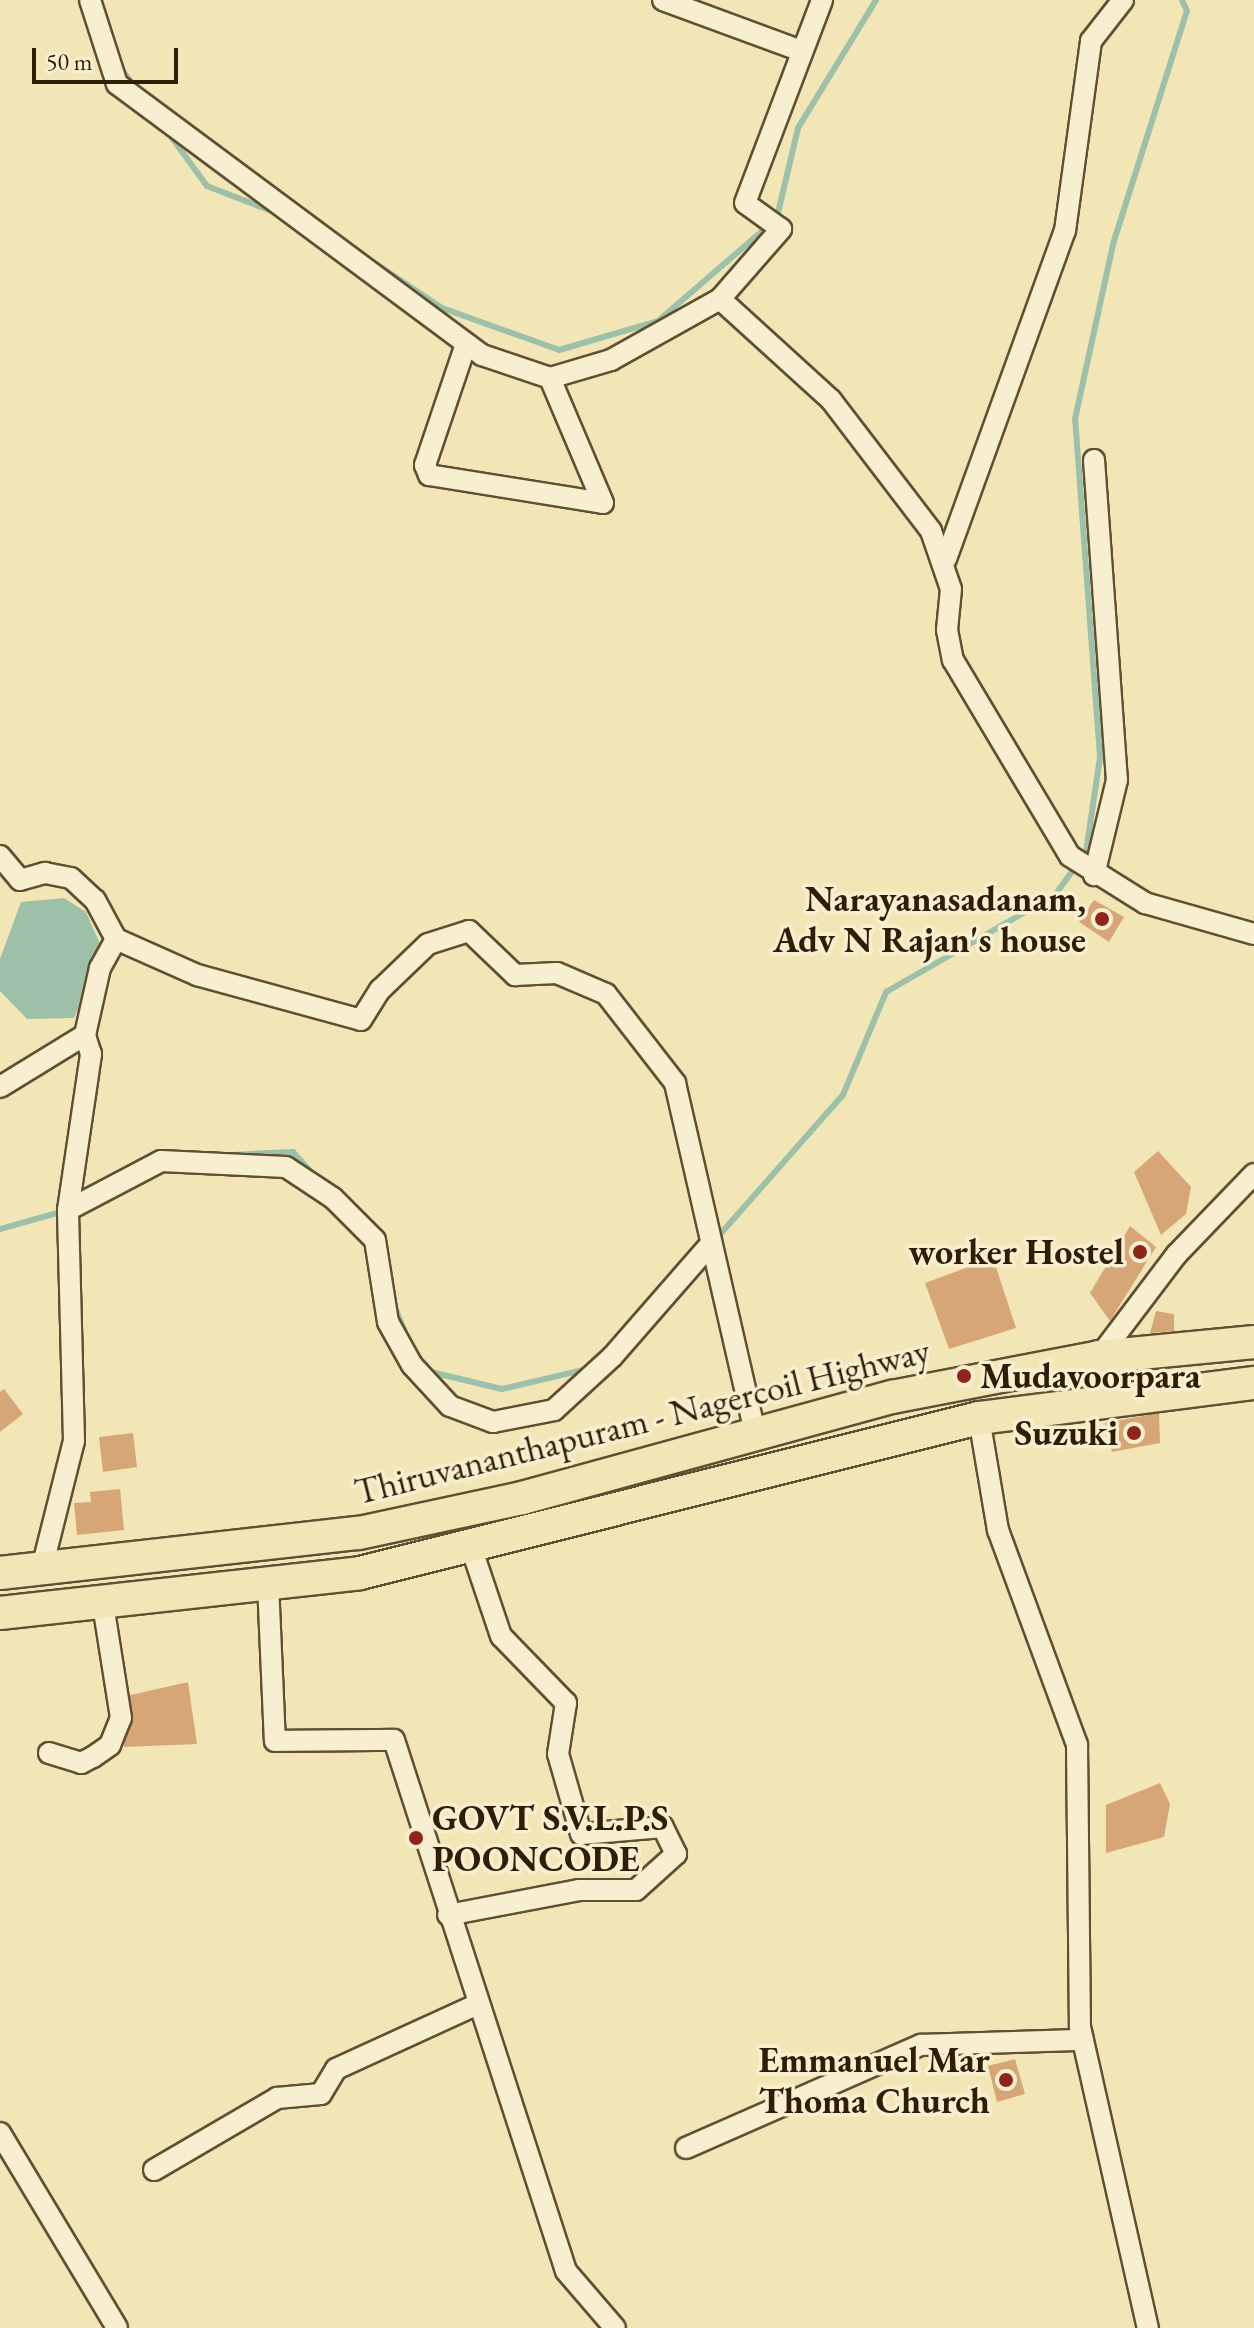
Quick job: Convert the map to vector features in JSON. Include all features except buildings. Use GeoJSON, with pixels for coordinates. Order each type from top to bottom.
{"type":"FeatureCollection","features":[{"type":"Feature","properties":{"kind":"main road","name":"Thiruvananthapuram - Nagercoil Highway"},"geometry":{"type":"LineString","coordinates":[[0,1573],[359,1533],[522,1498],[755,1433],[1099,1357],[1254,1342]]}},
{"type":"Feature","properties":{"kind":"main road"},"geometry":{"type":"LineString","coordinates":[[0,1613],[103,1604],[268,1583],[472,1550],[979,1418],[1254,1383]]}},
{"type":"Feature","properties":{"kind":"street"},"geometry":{"type":"LineString","coordinates":[[90,0],[117,84],[466,344],[550,378],[611,360],[720,299],[781,229],[745,203],[799,50],[822,0]]}},
{"type":"Feature","properties":{"kind":"street"},"geometry":{"type":"LineString","coordinates":[[663,0],[799,50]]}},
{"type":"Feature","properties":{"kind":"street"},"geometry":{"type":"LineString","coordinates":[[1123,0],[1091,41],[1065,231],[946,559],[953,660],[1070,856],[1094,875],[1145,903],[1254,934]]}},
{"type":"Feature","properties":{"kind":"street"},"geometry":{"type":"LineString","coordinates":[[720,299],[867,440],[946,559]]}},
{"type":"Feature","properties":{"kind":"street"},"geometry":{"type":"LineString","coordinates":[[466,344],[425,465],[429,475],[603,503],[550,378]]}},
{"type":"Feature","properties":{"kind":"street"},"geometry":{"type":"LineString","coordinates":[[1094,460],[1117,780],[1094,875]]}},
{"type":"Feature","properties":{"kind":"street"},"geometry":{"type":"LineString","coordinates":[[0,856],[20,880],[45,873],[71,878],[95,900],[116,939],[197,975],[361,1020],[380,990],[428,944],[469,931],[515,975],[587,981],[606,994],[675,1083],[707,1248],[755,1433]]}},
{"type":"Feature","properties":{"kind":"street"},"geometry":{"type":"LineString","coordinates":[[42,1568],[74,1441],[68,1210],[91,1054],[85,1035],[100,968],[116,939]]}},
{"type":"Feature","properties":{"kind":"street"},"geometry":{"type":"LineString","coordinates":[[0,1087],[85,1035]]}},
{"type":"Feature","properties":{"kind":"street"},"geometry":{"type":"LineString","coordinates":[[68,1210],[161,1161],[286,1167],[333,1198],[375,1240],[388,1322],[412,1365],[450,1406],[493,1422],[554,1410],[612,1357],[707,1248]]}},
{"type":"Feature","properties":{"kind":"street"},"geometry":{"type":"LineString","coordinates":[[1094,1402],[1099,1357],[1177,1254],[1254,1174]]}},
{"type":"Feature","properties":{"kind":"street"},"geometry":{"type":"LineString","coordinates":[[979,1418],[998,1530],[1077,1745],[1083,2040],[1148,2328]]}},
{"type":"Feature","properties":{"kind":"street"},"geometry":{"type":"LineString","coordinates":[[448,1915],[579,1890],[636,1890],[676,1854],[663,1827],[581,1834],[558,1754],[566,1703],[501,1636],[472,1550]]}},
{"type":"Feature","properties":{"kind":"street"},"geometry":{"type":"LineString","coordinates":[[268,1583],[275,1741],[394,1740],[476,2005],[566,2271],[615,2328]]}},
{"type":"Feature","properties":{"kind":"street"},"geometry":{"type":"LineString","coordinates":[[49,1753],[81,1763],[110,1745],[121,1718],[103,1604]]}},
{"type":"Feature","properties":{"kind":"street"},"geometry":{"type":"LineString","coordinates":[[154,2170],[277,2098],[321,2094],[336,2069],[476,2005]]}},
{"type":"Feature","properties":{"kind":"street"},"geometry":{"type":"LineString","coordinates":[[686,2148],[921,2045],[1083,2040]]}},
{"type":"Feature","properties":{"kind":"street"},"geometry":{"type":"LineString","coordinates":[[0,2133],[117,2328]]}},
{"type":"Feature","properties":{"kind":"shaded area"},"geometry":{"type":"Polygon","coordinates":[[[64,898],[86,912],[104,953],[74,1018],[27,1019],[0,991],[0,959],[21,902],[64,898]]]}},
{"type":"Feature","properties":{"kind":"waterway"},"geometry":{"type":"LineString","coordinates":[[777,217],[798,128],[876,0]]}},
{"type":"Feature","properties":{"kind":"waterway"},"geometry":{"type":"LineString","coordinates":[[715,1240],[843,1095],[886,992],[1055,895],[1086,852],[1100,757],[1075,419],[1113,244],[1187,11],[1182,0]]}},
{"type":"Feature","properties":{"kind":"waterway"},"geometry":{"type":"LineString","coordinates":[[119,66],[134,86]]}},
{"type":"Feature","properties":{"kind":"waterway"},"geometry":{"type":"LineString","coordinates":[[167,131],[207,186],[274,212]]}},
{"type":"Feature","properties":{"kind":"waterway"},"geometry":{"type":"LineString","coordinates":[[376,264],[442,308],[559,350],[658,321],[768,226]]}},
{"type":"Feature","properties":{"kind":"waterway"},"geometry":{"type":"LineString","coordinates":[[231,1155],[293,1152],[314,1175]]}},
{"type":"Feature","properties":{"kind":"waterway"},"geometry":{"type":"LineString","coordinates":[[0,1229],[64,1211]]}},
{"type":"Feature","properties":{"kind":"waterway"},"geometry":{"type":"LineString","coordinates":[[394,1305],[408,1339]]}},
{"type":"Feature","properties":{"kind":"waterway"},"geometry":{"type":"LineString","coordinates":[[427,1371],[502,1389],[587,1369]]}},
{"type":"Feature","properties":{"kind":"place","name":"Narayanasadanam, Adv N Rajan's house"},"geometry":{"type":"Point","coordinates":[1102,919]}},
{"type":"Feature","properties":{"kind":"place","name":"worker Hostel"},"geometry":{"type":"Point","coordinates":[1140,1252]}},
{"type":"Feature","properties":{"kind":"place","name":"Mudavoorpara"},"geometry":{"type":"Point","coordinates":[964,1376]}},
{"type":"Feature","properties":{"kind":"place","name":"Suzuki"},"geometry":{"type":"Point","coordinates":[1134,1433]}},
{"type":"Feature","properties":{"kind":"place","name":"GOVT S.V.L.P.S POONCODE"},"geometry":{"type":"Point","coordinates":[416,1838]}},
{"type":"Feature","properties":{"kind":"place","name":"Emmanuel Mar Thoma Church"},"geometry":{"type":"Point","coordinates":[1006,2080]}}]}
